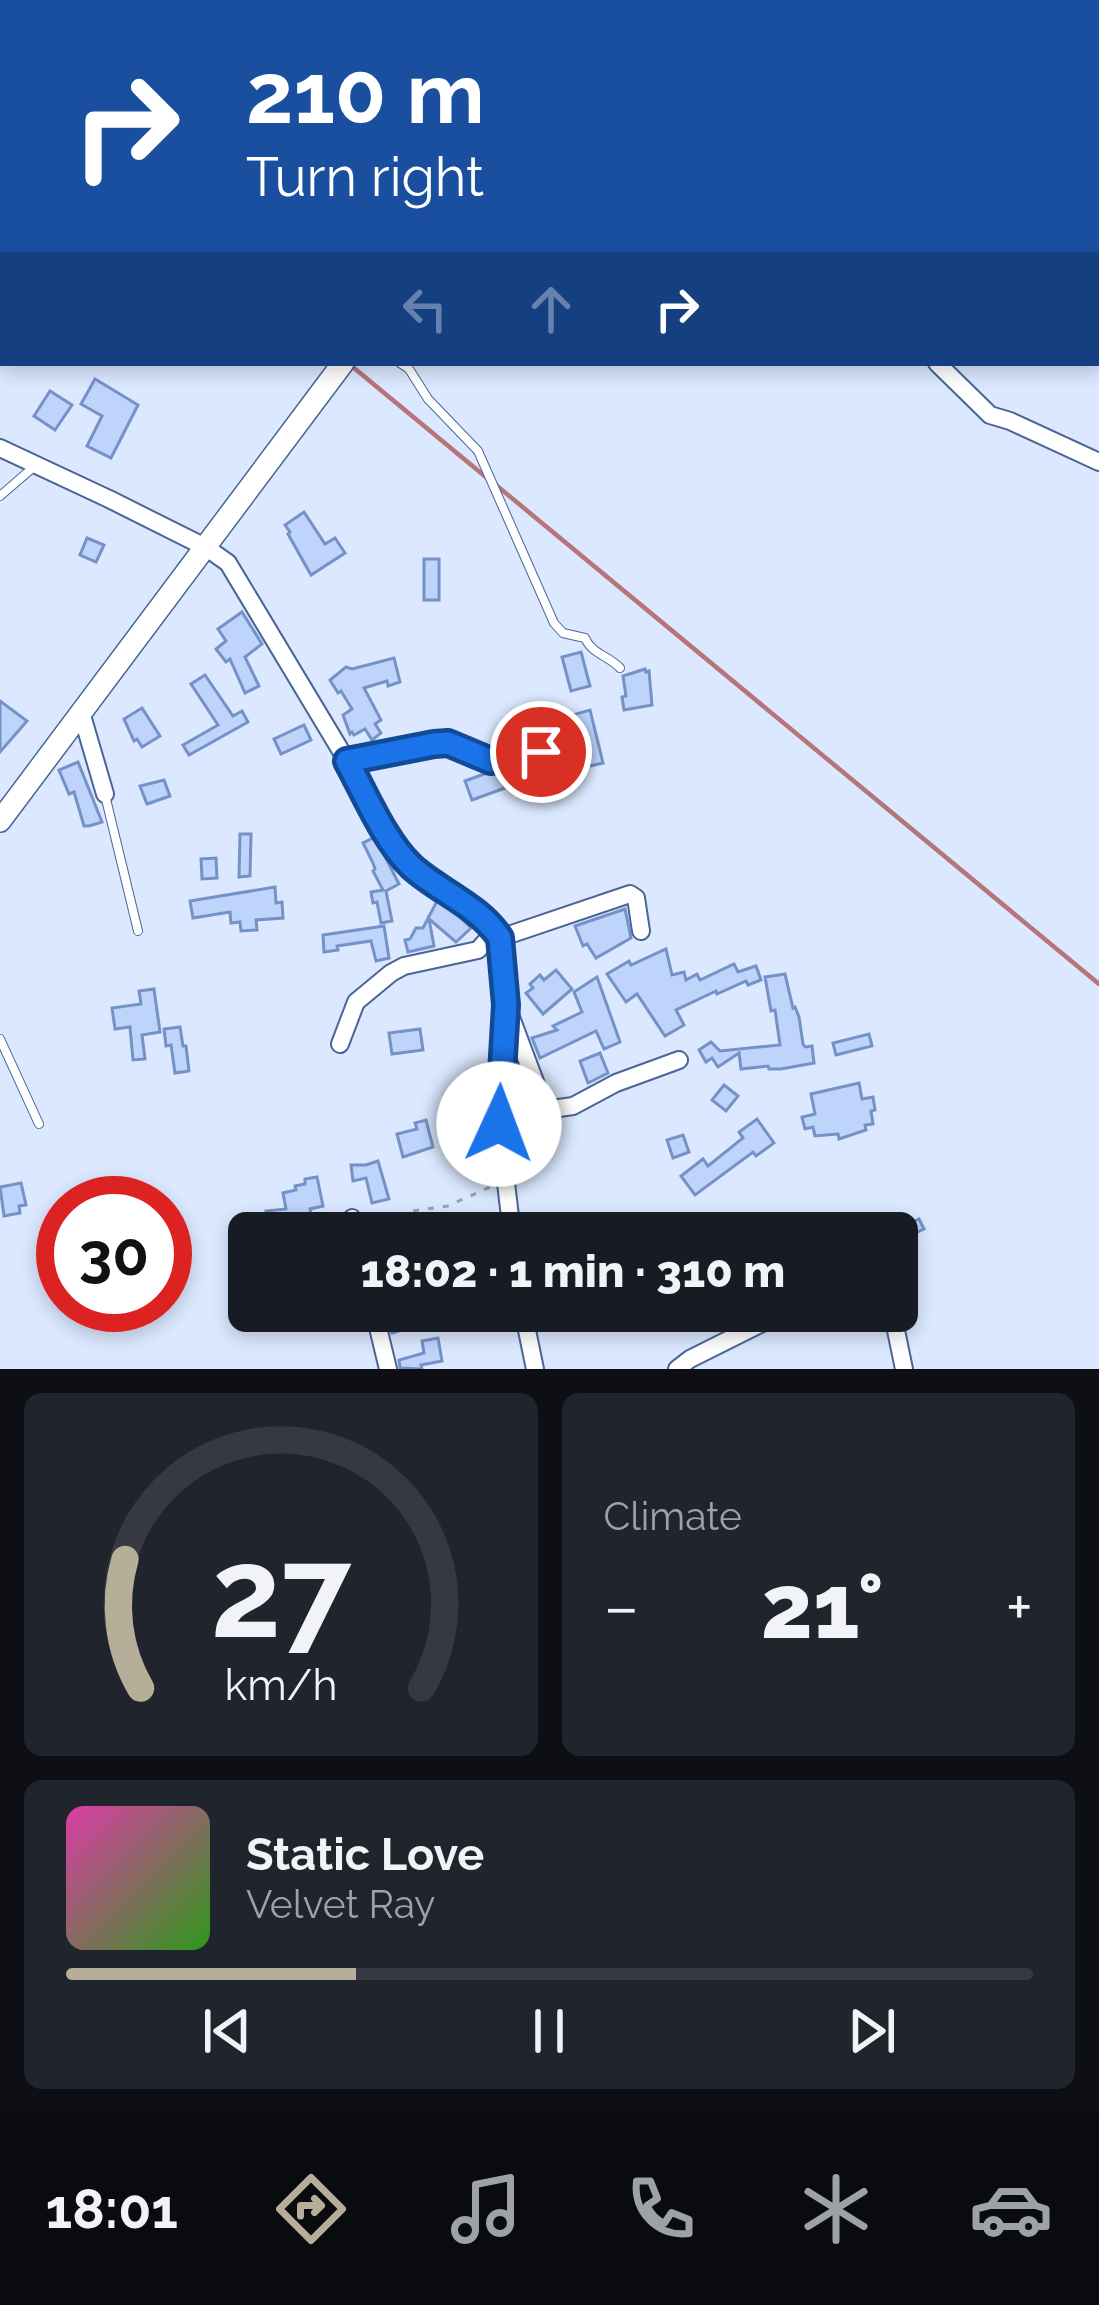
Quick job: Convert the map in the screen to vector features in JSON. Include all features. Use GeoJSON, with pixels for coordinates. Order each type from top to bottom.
{"type":"FeatureCollection","features":[{"type":"Feature","properties":{"kind":"street"},"geometry":{"type":"LineString","coordinates":[[0,821],[341,366]]}},
{"type":"Feature","properties":{"kind":"street"},"geometry":{"type":"LineString","coordinates":[[940,366],[991,415],[1099,462]]}},
{"type":"Feature","properties":{"kind":"street"},"geometry":{"type":"LineString","coordinates":[[0,448],[227,562],[396,849],[498,934],[506,1005],[499,1124],[509,1212]]}},
{"type":"Feature","properties":{"kind":"street"},"geometry":{"type":"LineString","coordinates":[[81,712],[105,794]]}},
{"type":"Feature","properties":{"kind":"street"},"geometry":{"type":"LineString","coordinates":[[340,1044],[356,1002],[404,966],[478,950],[498,934],[630,895],[636,898],[641,931]]}},
{"type":"Feature","properties":{"kind":"street"},"geometry":{"type":"LineString","coordinates":[[506,1005],[543,1102],[552,1109],[573,1106],[616,1083],[679,1060]]}},
{"type":"Feature","properties":{"kind":"street"},"geometry":{"type":"LineString","coordinates":[[379,1332],[388,1369]]}},
{"type":"Feature","properties":{"kind":"street"},"geometry":{"type":"LineString","coordinates":[[528,1332],[536,1369]]}},
{"type":"Feature","properties":{"kind":"street"},"geometry":{"type":"LineString","coordinates":[[677,1369],[744,1332]]}},
{"type":"Feature","properties":{"kind":"street"},"geometry":{"type":"LineString","coordinates":[[896,1332],[904,1369]]}},
{"type":"Feature","properties":{"kind":"lane"},"geometry":{"type":"LineString","coordinates":[[404,366],[478,451],[554,623],[563,633],[585,638],[593,650],[620,668]]}},
{"type":"Feature","properties":{"kind":"lane"},"geometry":{"type":"LineString","coordinates":[[0,496],[37,464]]}},
{"type":"Feature","properties":{"kind":"lane"},"geometry":{"type":"LineString","coordinates":[[347,761],[448,743],[472,756],[505,761],[578,742]]}},
{"type":"Feature","properties":{"kind":"lane"},"geometry":{"type":"LineString","coordinates":[[105,794],[138,931]]}},
{"type":"Feature","properties":{"kind":"lane"},"geometry":{"type":"LineString","coordinates":[[0,1039],[39,1124]]}},
{"type":"Feature","properties":{"kind":"path"},"geometry":{"type":"LineString","coordinates":[[405,1212],[448,1206],[505,1180]]}},
{"type":"Feature","properties":{"kind":"building"},"geometry":{"type":"Polygon","coordinates":[[[95,379],[138,405],[111,458],[87,446],[102,416],[81,404],[95,379]]]}},
{"type":"Feature","properties":{"kind":"building"},"geometry":{"type":"Polygon","coordinates":[[[50,391],[72,405],[55,430],[34,416],[50,391]]]}},
{"type":"Feature","properties":{"kind":"building"},"geometry":{"type":"Polygon","coordinates":[[[304,512],[325,544],[335,538],[345,553],[311,575],[285,525],[304,512]]]}},
{"type":"Feature","properties":{"kind":"building"},"geometry":{"type":"Polygon","coordinates":[[[87,538],[104,545],[96,562],[80,555],[87,538]]]}},
{"type":"Feature","properties":{"kind":"building"},"geometry":{"type":"Polygon","coordinates":[[[424,559],[439,559],[439,600],[424,600],[424,559]]]}},
{"type":"Feature","properties":{"kind":"building"},"geometry":{"type":"Polygon","coordinates":[[[242,612],[262,644],[245,657],[259,686],[245,693],[230,659],[226,662],[216,649],[226,641],[218,629],[242,612]]]}},
{"type":"Feature","properties":{"kind":"building"},"geometry":{"type":"Polygon","coordinates":[[[581,652],[590,686],[571,691],[562,657],[581,652]]]}},
{"type":"Feature","properties":{"kind":"building"},"geometry":{"type":"Polygon","coordinates":[[[394,658],[400,682],[364,688],[381,720],[375,724],[381,733],[372,740],[365,729],[350,734],[343,715],[352,709],[330,680],[346,667],[394,658]]]}},
{"type":"Feature","properties":{"kind":"building"},"geometry":{"type":"Polygon","coordinates":[[[645,669],[652,705],[624,710],[623,676],[645,669]]]}},
{"type":"Feature","properties":{"kind":"building"},"geometry":{"type":"Polygon","coordinates":[[[205,675],[233,716],[242,711],[248,722],[189,755],[183,745],[218,725],[191,684],[205,675]]]}},
{"type":"Feature","properties":{"kind":"building"},"geometry":{"type":"Polygon","coordinates":[[[0,701],[27,721],[0,752],[0,701]]]}},
{"type":"Feature","properties":{"kind":"building"},"geometry":{"type":"Polygon","coordinates":[[[142,708],[160,736],[142,747],[124,719],[142,708]]]}},
{"type":"Feature","properties":{"kind":"building"},"geometry":{"type":"Polygon","coordinates":[[[590,710],[603,763],[527,780],[524,765],[585,747],[581,734],[563,737],[558,719],[590,710]]]}},
{"type":"Feature","properties":{"kind":"building"},"geometry":{"type":"Polygon","coordinates":[[[304,725],[311,740],[281,754],[274,739],[304,725]]]}},
{"type":"Feature","properties":{"kind":"building"},"geometry":{"type":"Polygon","coordinates":[[[78,762],[102,822],[89,826],[84,826],[74,792],[69,794],[59,770],[78,762]]]}},
{"type":"Feature","properties":{"kind":"building"},"geometry":{"type":"Polygon","coordinates":[[[498,769],[505,788],[472,800],[465,781],[498,769]]]}},
{"type":"Feature","properties":{"kind":"building"},"geometry":{"type":"Polygon","coordinates":[[[164,780],[170,796],[147,804],[140,786],[164,780]]]}},
{"type":"Feature","properties":{"kind":"building"},"geometry":{"type":"Polygon","coordinates":[[[240,834],[251,834],[250,876],[239,877],[240,834]]]}},
{"type":"Feature","properties":{"kind":"building"},"geometry":{"type":"Polygon","coordinates":[[[375,837],[399,884],[386,891],[392,921],[381,923],[371,892],[383,890],[363,843],[375,837]]]}},
{"type":"Feature","properties":{"kind":"building"},"geometry":{"type":"Polygon","coordinates":[[[216,858],[217,878],[202,879],[201,859],[216,858]]]}},
{"type":"Feature","properties":{"kind":"building"},"geometry":{"type":"Polygon","coordinates":[[[275,887],[283,918],[256,920],[257,930],[241,931],[240,922],[231,923],[230,912],[193,918],[190,901],[275,887]]]}},
{"type":"Feature","properties":{"kind":"building"},"geometry":{"type":"Polygon","coordinates":[[[437,901],[471,928],[456,942],[429,919],[434,946],[408,952],[405,940],[416,928],[423,928],[437,901]]]}},
{"type":"Feature","properties":{"kind":"building"},"geometry":{"type":"Polygon","coordinates":[[[625,909],[631,938],[596,958],[587,944],[583,946],[575,926],[625,909]]]}},
{"type":"Feature","properties":{"kind":"building"},"geometry":{"type":"Polygon","coordinates":[[[384,926],[389,958],[376,961],[371,941],[324,952],[323,935],[384,926]]]}},
{"type":"Feature","properties":{"kind":"building"},"geometry":{"type":"Polygon","coordinates":[[[666,949],[672,975],[684,972],[686,980],[697,974],[700,980],[734,964],[738,972],[756,966],[761,980],[716,991],[676,1010],[684,1025],[665,1036],[637,994],[626,1002],[607,974],[666,949]]]}},
{"type":"Feature","properties":{"kind":"building"},"geometry":{"type":"Polygon","coordinates":[[[556,970],[572,989],[543,1014],[526,993],[540,975],[544,980],[556,970]]]}},
{"type":"Feature","properties":{"kind":"building"},"geometry":{"type":"Polygon","coordinates":[[[785,974],[803,1044],[812,1046],[814,1063],[741,1069],[739,1053],[718,1067],[712,1058],[706,1062],[699,1050],[711,1042],[720,1051],[780,1045],[765,977],[785,974]]]}},
{"type":"Feature","properties":{"kind":"building"},"geometry":{"type":"Polygon","coordinates":[[[597,977],[620,1042],[604,1049],[596,1031],[540,1058],[532,1038],[557,1030],[553,1026],[582,1012],[574,992],[597,977]]]}},
{"type":"Feature","properties":{"kind":"building"},"geometry":{"type":"Polygon","coordinates":[[[154,989],[160,1032],[142,1035],[145,1059],[133,1060],[130,1027],[115,1029],[112,1008],[141,1004],[139,991],[154,989]]]}},
{"type":"Feature","properties":{"kind":"building"},"geometry":{"type":"Polygon","coordinates":[[[180,1027],[189,1071],[175,1073],[164,1029],[180,1027]]]}},
{"type":"Feature","properties":{"kind":"building"},"geometry":{"type":"Polygon","coordinates":[[[420,1029],[423,1050],[392,1054],[389,1033],[420,1029]]]}},
{"type":"Feature","properties":{"kind":"building"},"geometry":{"type":"Polygon","coordinates":[[[869,1034],[872,1046],[836,1055],[833,1043],[869,1034]]]}},
{"type":"Feature","properties":{"kind":"building"},"geometry":{"type":"Polygon","coordinates":[[[600,1053],[608,1073],[588,1083],[580,1061],[600,1053]]]}},
{"type":"Feature","properties":{"kind":"building"},"geometry":{"type":"Polygon","coordinates":[[[859,1083],[862,1099],[873,1097],[875,1110],[871,1111],[873,1124],[865,1125],[866,1130],[839,1139],[838,1134],[815,1136],[813,1127],[805,1129],[802,1117],[815,1114],[811,1094],[859,1083]]]}},
{"type":"Feature","properties":{"kind":"building"},"geometry":{"type":"Polygon","coordinates":[[[724,1085],[738,1096],[726,1111],[712,1100],[724,1085]]]}},
{"type":"Feature","properties":{"kind":"building"},"geometry":{"type":"Polygon","coordinates":[[[757,1119],[774,1143],[756,1156],[753,1152],[695,1195],[681,1176],[703,1159],[708,1166],[743,1138],[739,1132],[757,1119]]]}},
{"type":"Feature","properties":{"kind":"building"},"geometry":{"type":"Polygon","coordinates":[[[426,1120],[433,1147],[403,1157],[397,1134],[417,1129],[415,1123],[426,1120]]]}},
{"type":"Feature","properties":{"kind":"building"},"geometry":{"type":"Polygon","coordinates":[[[683,1135],[689,1152],[673,1158],[667,1140],[683,1135]]]}},
{"type":"Feature","properties":{"kind":"building"},"geometry":{"type":"Polygon","coordinates":[[[378,1161],[389,1199],[372,1203],[366,1178],[353,1181],[351,1165],[378,1161]]]}},
{"type":"Feature","properties":{"kind":"building"},"geometry":{"type":"Polygon","coordinates":[[[317,1177],[323,1206],[311,1212],[266,1212],[286,1209],[283,1193],[296,1190],[305,1179],[317,1177]]]}},
{"type":"Feature","properties":{"kind":"building"},"geometry":{"type":"Polygon","coordinates":[[[21,1183],[26,1205],[19,1206],[20,1213],[4,1216],[0,1187],[21,1183]]]}},
{"type":"Feature","properties":{"kind":"building"},"geometry":{"type":"Polygon","coordinates":[[[438,1338],[442,1361],[421,1365],[422,1369],[400,1368],[399,1360],[424,1353],[422,1341],[438,1338]]]}},
{"type":"Feature","properties":{"kind":"waterway"},"geometry":{"type":"LineString","coordinates":[[352,366],[487,478]]}},
{"type":"Feature","properties":{"kind":"waterway"},"geometry":{"type":"LineString","coordinates":[[496,485],[1099,984]]}},
{"type":"Feature","properties":{"kind":"route"},"geometry":{"type":"LineString","coordinates":[[499,1124],[506,1005],[500,938],[396,849],[347,761],[448,743],[491,761],[541,752]]}}]}
